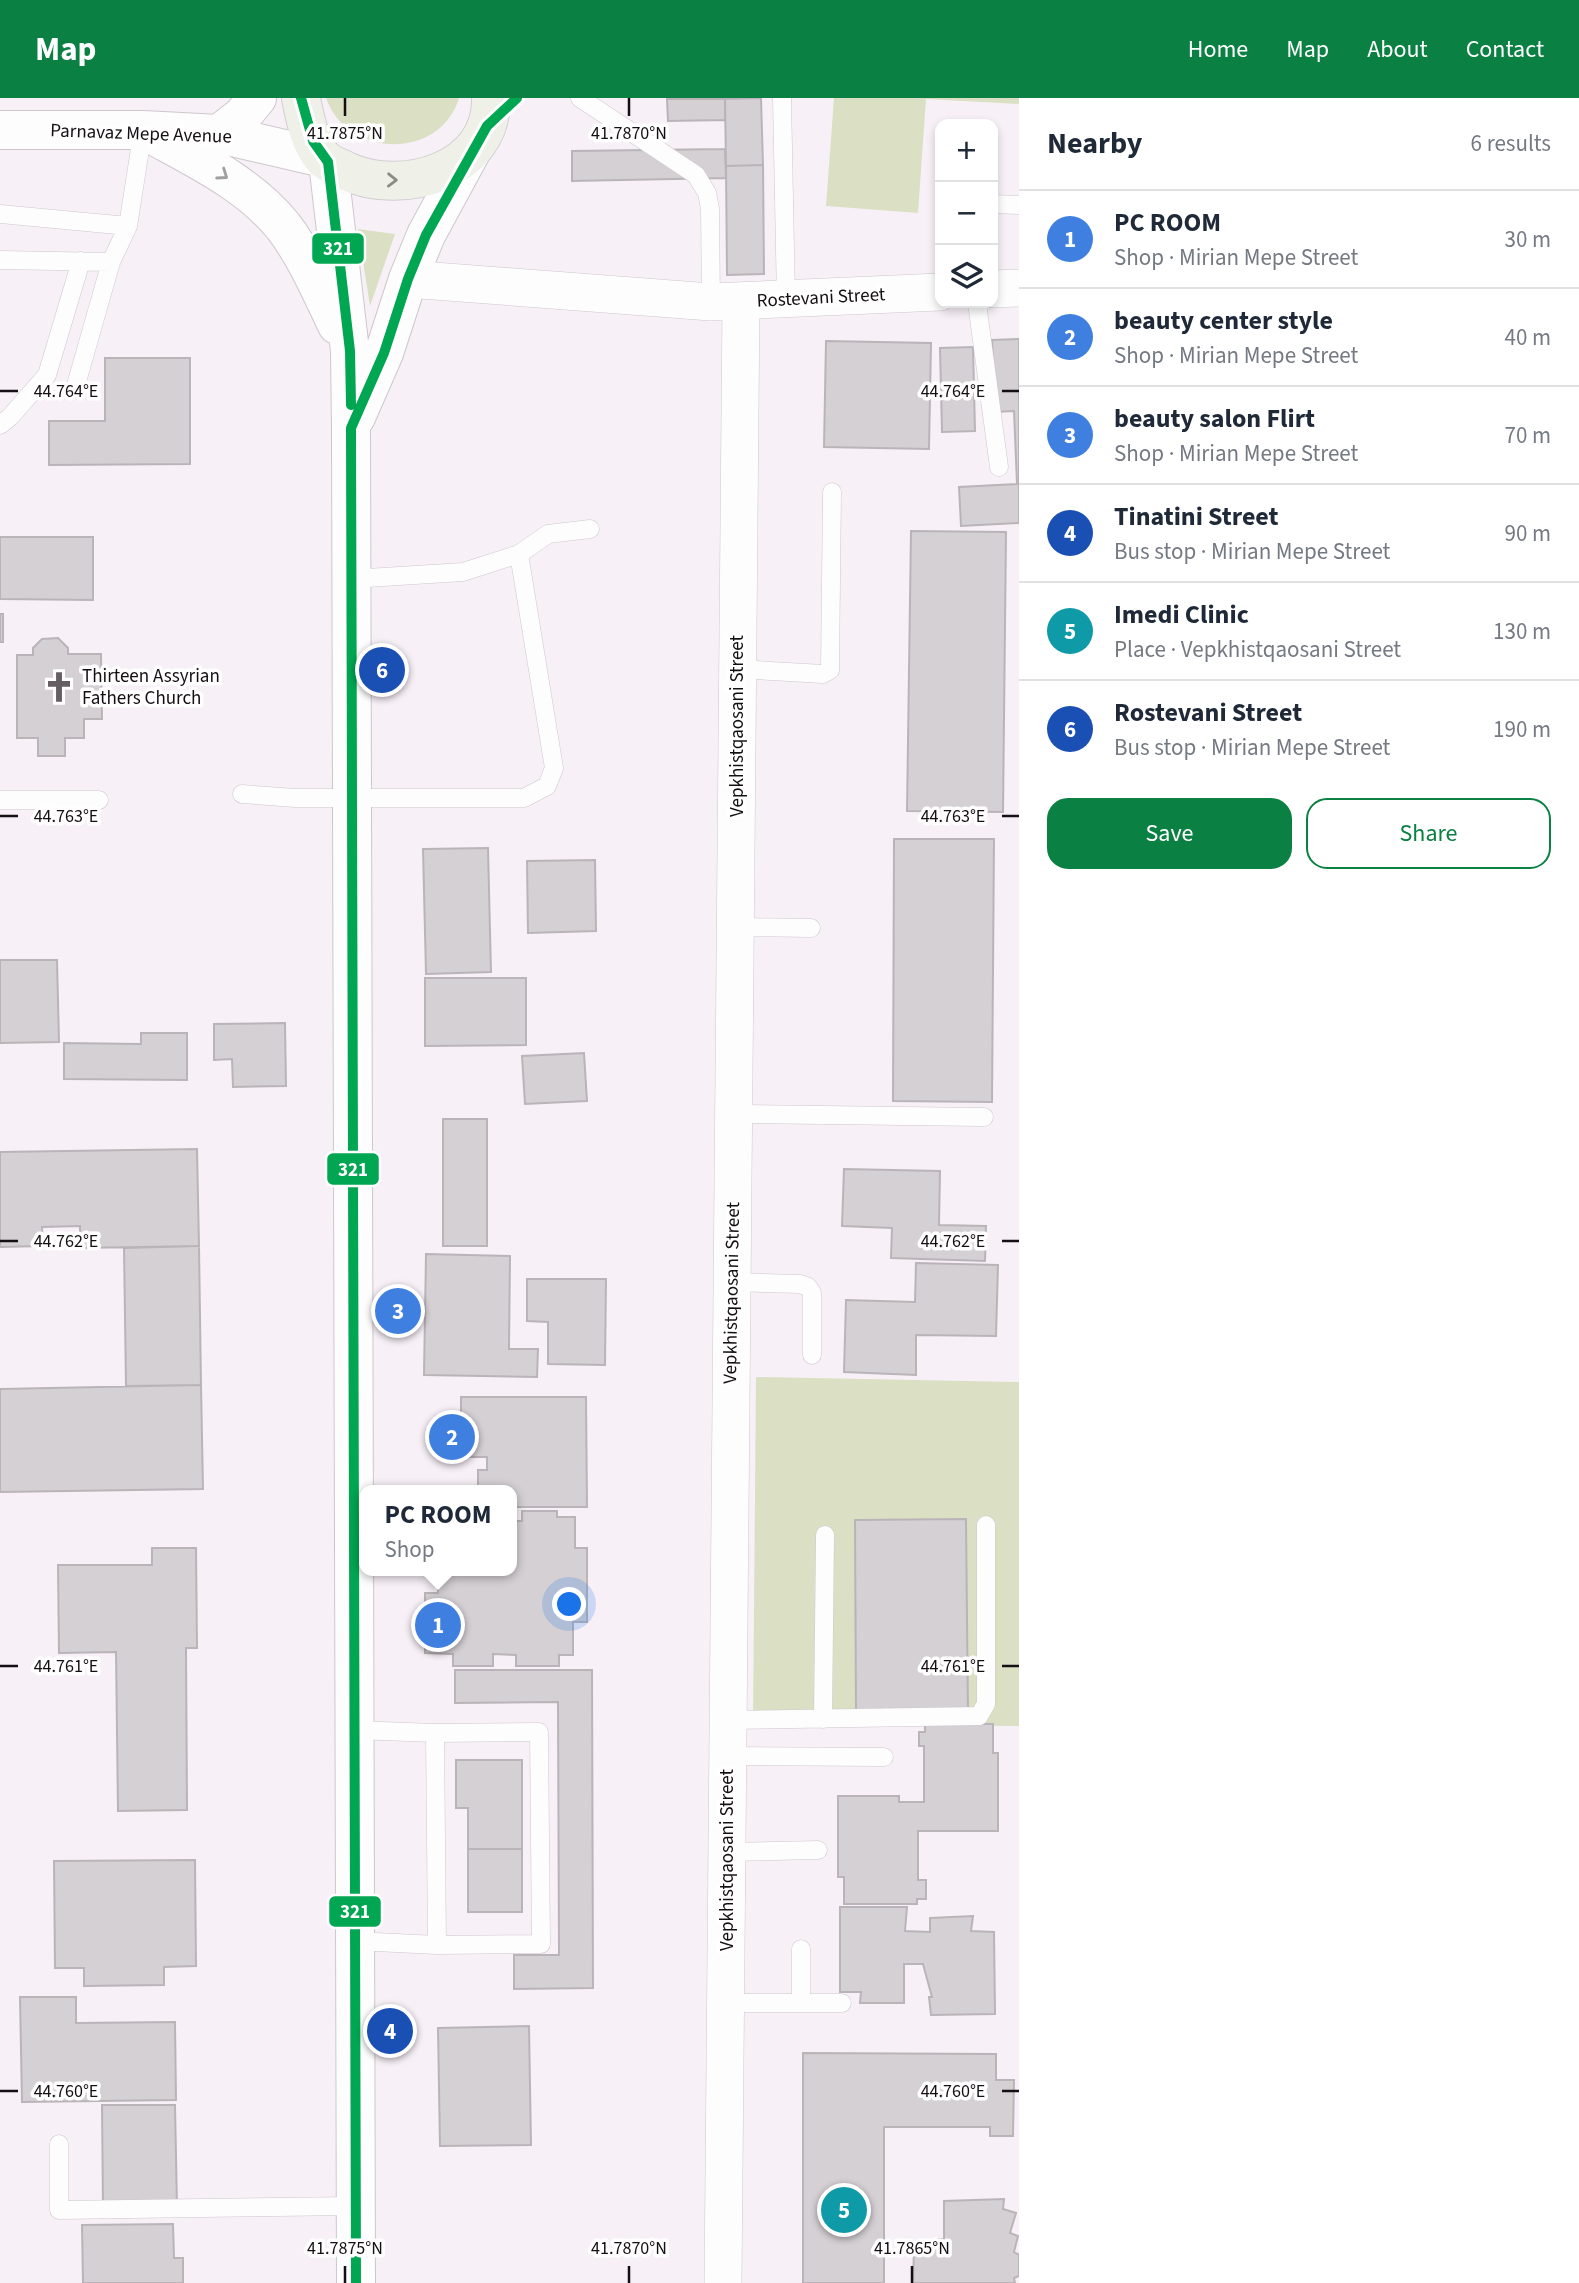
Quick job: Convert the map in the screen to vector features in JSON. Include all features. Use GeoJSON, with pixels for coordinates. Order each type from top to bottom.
{"type":"FeatureCollection","features":[{"type":"Feature","properties":{"kind":"main road"},"geometry":{"type":"LineString","coordinates":[[219,134],[243,116],[257,98]]}},
{"type":"Feature","properties":{"kind":"main road"},"geometry":{"type":"LineString","coordinates":[[301,98],[305,119],[325,160],[350,351],[356,2283]]}},
{"type":"Feature","properties":{"kind":"main road"},"geometry":{"type":"LineString","coordinates":[[325,160],[356,176],[387,181],[417,180],[446,170],[483,125],[517,98]]}},
{"type":"Feature","properties":{"kind":"main road"},"geometry":{"type":"LineString","coordinates":[[351,428],[384,353],[408,279],[426,235],[483,125]]}},
{"type":"Feature","properties":{"kind":"main road","name":"Parnavaz Mepe Avenue"},"geometry":{"type":"LineString","coordinates":[[0,130],[143,130],[219,134],[325,160]]}},
{"type":"Feature","properties":{"kind":"main road"},"geometry":{"type":"LineString","coordinates":[[143,130],[220,172],[265,206],[305,259],[350,351]]}},
{"type":"Feature","properties":{"kind":"street","name":"Rostevani Street"},"geometry":{"type":"LineString","coordinates":[[408,279],[726,302],[935,292]]}},
{"type":"Feature","properties":{"kind":"street"},"geometry":{"type":"LineString","coordinates":[[998,289],[1019,288]]}},
{"type":"Feature","properties":{"kind":"street","name":"Vepkhistqaosani Street"},"geometry":{"type":"LineString","coordinates":[[723,2283],[738,669],[726,302]]}},
{"type":"Feature","properties":{"kind":"lane"},"geometry":{"type":"LineString","coordinates":[[580,98],[696,175],[708,193],[726,302]]}},
{"type":"Feature","properties":{"kind":"lane"},"geometry":{"type":"LineString","coordinates":[[782,98],[786,300]]}},
{"type":"Feature","properties":{"kind":"lane"},"geometry":{"type":"LineString","coordinates":[[76,385],[111,262],[128,226],[143,130]]}},
{"type":"Feature","properties":{"kind":"lane"},"geometry":{"type":"LineString","coordinates":[[998,204],[1019,205]]}},
{"type":"Feature","properties":{"kind":"lane"},"geometry":{"type":"LineString","coordinates":[[0,214],[128,226]]}},
{"type":"Feature","properties":{"kind":"lane"},"geometry":{"type":"LineString","coordinates":[[0,260],[111,262]]}},
{"type":"Feature","properties":{"kind":"lane"},"geometry":{"type":"LineString","coordinates":[[0,425],[47,375],[81,261]]}},
{"type":"Feature","properties":{"kind":"lane"},"geometry":{"type":"LineString","coordinates":[[978,308],[999,467]]}},
{"type":"Feature","properties":{"kind":"lane"},"geometry":{"type":"LineString","coordinates":[[738,669],[823,674],[830,670],[832,492]]}},
{"type":"Feature","properties":{"kind":"lane"},"geometry":{"type":"LineString","coordinates":[[351,579],[463,572],[519,554],[548,534],[590,529]]}},
{"type":"Feature","properties":{"kind":"lane"},"geometry":{"type":"LineString","coordinates":[[243,794],[295,798],[524,798],[547,786],[554,768],[519,554]]}},
{"type":"Feature","properties":{"kind":"lane"},"geometry":{"type":"LineString","coordinates":[[0,800],[99,800]]}},
{"type":"Feature","properties":{"kind":"lane"},"geometry":{"type":"LineString","coordinates":[[735,927],[811,928]]}},
{"type":"Feature","properties":{"kind":"lane"},"geometry":{"type":"LineString","coordinates":[[734,1114],[984,1118]]}},
{"type":"Feature","properties":{"kind":"lane"},"geometry":{"type":"LineString","coordinates":[[732,1282],[800,1284],[808,1287],[812,1293],[812,1355]]}},
{"type":"Feature","properties":{"kind":"lane"},"geometry":{"type":"LineString","coordinates":[[727,1720],[979,1716],[986,1704],[986,1525]]}},
{"type":"Feature","properties":{"kind":"lane"},"geometry":{"type":"LineString","coordinates":[[823,1719],[825,1535]]}},
{"type":"Feature","properties":{"kind":"lane"},"geometry":{"type":"LineString","coordinates":[[354,1730],[435,1733],[539,1732],[541,1944],[437,1945],[355,1941]]}},
{"type":"Feature","properties":{"kind":"lane"},"geometry":{"type":"LineString","coordinates":[[435,1733],[437,1945]]}},
{"type":"Feature","properties":{"kind":"lane"},"geometry":{"type":"LineString","coordinates":[[727,1756],[884,1757]]}},
{"type":"Feature","properties":{"kind":"lane"},"geometry":{"type":"LineString","coordinates":[[727,1852],[818,1850]]}},
{"type":"Feature","properties":{"kind":"lane"},"geometry":{"type":"LineString","coordinates":[[801,1949],[801,2003]]}},
{"type":"Feature","properties":{"kind":"lane"},"geometry":{"type":"LineString","coordinates":[[726,2003],[842,2003]]}},
{"type":"Feature","properties":{"kind":"lane"},"geometry":{"type":"LineString","coordinates":[[58,2144],[58,2210],[355,2206]]}},
{"type":"Feature","properties":{"kind":"green space"},"geometry":{"type":"Polygon","coordinates":[[[326,98],[459,98],[449,119],[433,133],[414,142],[393,144],[372,141],[353,132],[337,118],[326,98]]]}},
{"type":"Feature","properties":{"kind":"green space"},"geometry":{"type":"Polygon","coordinates":[[[834,98],[1019,98],[1019,104],[926,99],[918,213],[826,206],[834,98]]]}},
{"type":"Feature","properties":{"kind":"green space"},"geometry":{"type":"Polygon","coordinates":[[[358,229],[395,234],[370,306],[358,229]]]}},
{"type":"Feature","properties":{"kind":"green space"},"geometry":{"type":"Polygon","coordinates":[[[756,1377],[1019,1382],[1019,1726],[753,1724],[756,1377]]]}},
{"type":"Feature","properties":{"kind":"building"},"geometry":{"type":"Polygon","coordinates":[[[761,98],[763,165],[726,166],[725,99],[761,98]]]}},
{"type":"Feature","properties":{"kind":"building"},"geometry":{"type":"Polygon","coordinates":[[[667,99],[725,99],[725,120],[668,121],[667,99]]]}},
{"type":"Feature","properties":{"kind":"building"},"geometry":{"type":"Polygon","coordinates":[[[725,149],[726,178],[572,181],[572,151],[725,149]]]}},
{"type":"Feature","properties":{"kind":"building"},"geometry":{"type":"Polygon","coordinates":[[[763,165],[764,274],[727,275],[726,166],[763,165]]]}},
{"type":"Feature","properties":{"kind":"building"},"geometry":{"type":"Polygon","coordinates":[[[1019,339],[1019,523],[961,526],[959,487],[1017,484],[1014,411],[995,412],[992,340],[1019,339]]]}},
{"type":"Feature","properties":{"kind":"building"},"geometry":{"type":"Polygon","coordinates":[[[826,341],[931,343],[929,449],[824,447],[826,341]]]}},
{"type":"Feature","properties":{"kind":"building"},"geometry":{"type":"Polygon","coordinates":[[[973,347],[975,431],[942,432],[940,348],[973,347]]]}},
{"type":"Feature","properties":{"kind":"building"},"geometry":{"type":"Polygon","coordinates":[[[105,358],[190,358],[190,464],[49,465],[49,421],[105,421],[105,358]]]}},
{"type":"Feature","properties":{"kind":"building"},"geometry":{"type":"Polygon","coordinates":[[[911,531],[1006,532],[1003,812],[907,811],[911,531]]]}},
{"type":"Feature","properties":{"kind":"building"},"geometry":{"type":"Polygon","coordinates":[[[0,537],[93,537],[93,600],[0,599],[0,537]]]}},
{"type":"Feature","properties":{"kind":"building"},"geometry":{"type":"Polygon","coordinates":[[[0,614],[3,614],[3,642],[0,642],[0,614]]]}},
{"type":"Feature","properties":{"kind":"building","name":"Thirteen Assyrian Fathers Church"},"geometry":{"type":"Polygon","coordinates":[[[58,638],[68,648],[68,654],[101,654],[102,719],[84,719],[84,738],[65,738],[65,756],[38,756],[38,738],[17,738],[17,655],[33,655],[33,648],[42,639],[58,638]]]}},
{"type":"Feature","properties":{"kind":"building"},"geometry":{"type":"Polygon","coordinates":[[[894,839],[994,839],[992,1102],[893,1101],[894,839]]]}},
{"type":"Feature","properties":{"kind":"building"},"geometry":{"type":"Polygon","coordinates":[[[488,848],[491,972],[426,974],[423,849],[488,848]]]}},
{"type":"Feature","properties":{"kind":"building"},"geometry":{"type":"Polygon","coordinates":[[[595,860],[596,931],[528,933],[527,861],[595,860]]]}},
{"type":"Feature","properties":{"kind":"building"},"geometry":{"type":"Polygon","coordinates":[[[0,960],[57,960],[59,1042],[0,1043],[0,960]]]}},
{"type":"Feature","properties":{"kind":"building"},"geometry":{"type":"Polygon","coordinates":[[[425,978],[526,978],[526,1045],[425,1046],[425,978]]]}},
{"type":"Feature","properties":{"kind":"building"},"geometry":{"type":"Polygon","coordinates":[[[285,1023],[286,1086],[233,1087],[232,1059],[214,1060],[214,1024],[285,1023]]]}},
{"type":"Feature","properties":{"kind":"building"},"geometry":{"type":"Polygon","coordinates":[[[141,1033],[187,1033],[187,1080],[64,1079],[64,1043],[141,1044],[141,1033]]]}},
{"type":"Feature","properties":{"kind":"building"},"geometry":{"type":"Polygon","coordinates":[[[584,1053],[587,1101],[525,1104],[522,1056],[584,1053]]]}},
{"type":"Feature","properties":{"kind":"building"},"geometry":{"type":"Polygon","coordinates":[[[443,1119],[487,1119],[487,1246],[443,1246],[443,1119]]]}},
{"type":"Feature","properties":{"kind":"building"},"geometry":{"type":"Polygon","coordinates":[[[197,1149],[199,1246],[80,1248],[80,1226],[42,1227],[43,1246],[0,1247],[0,1152],[197,1149]]]}},
{"type":"Feature","properties":{"kind":"building"},"geometry":{"type":"Polygon","coordinates":[[[844,1169],[940,1171],[939,1225],[986,1226],[985,1261],[891,1258],[892,1228],[842,1226],[844,1169]]]}},
{"type":"Feature","properties":{"kind":"building"},"geometry":{"type":"Polygon","coordinates":[[[199,1246],[201,1385],[126,1386],[124,1248],[199,1246]]]}},
{"type":"Feature","properties":{"kind":"building"},"geometry":{"type":"Polygon","coordinates":[[[426,1254],[510,1256],[509,1349],[538,1349],[537,1377],[424,1375],[426,1254]]]}},
{"type":"Feature","properties":{"kind":"building"},"geometry":{"type":"Polygon","coordinates":[[[916,1263],[998,1265],[996,1336],[916,1335],[916,1375],[844,1372],[846,1300],[915,1302],[916,1263]]]}},
{"type":"Feature","properties":{"kind":"building"},"geometry":{"type":"Polygon","coordinates":[[[527,1279],[606,1279],[605,1365],[548,1364],[548,1322],[527,1321],[527,1279]]]}},
{"type":"Feature","properties":{"kind":"building"},"geometry":{"type":"Polygon","coordinates":[[[201,1385],[203,1489],[0,1492],[0,1389],[201,1385]]]}},
{"type":"Feature","properties":{"kind":"building"},"geometry":{"type":"Polygon","coordinates":[[[461,1397],[586,1397],[587,1507],[517,1507],[517,1485],[478,1485],[478,1470],[487,1470],[487,1457],[461,1457],[461,1397]]]}},
{"type":"Feature","properties":{"kind":"building"},"geometry":{"type":"Polygon","coordinates":[[[522,1511],[557,1511],[557,1517],[575,1517],[575,1548],[587,1548],[587,1622],[573,1622],[573,1655],[559,1655],[559,1666],[516,1666],[516,1655],[493,1654],[493,1666],[453,1666],[453,1654],[425,1653],[425,1593],[438,1593],[438,1577],[426,1576],[517,1576],[517,1521],[522,1521],[522,1511]]]}},
{"type":"Feature","properties":{"kind":"building"},"geometry":{"type":"Polygon","coordinates":[[[966,1519],[968,1713],[856,1715],[855,1520],[966,1519]]]}},
{"type":"Feature","properties":{"kind":"building"},"geometry":{"type":"Polygon","coordinates":[[[152,1548],[196,1548],[197,1648],[186,1648],[187,1810],[118,1811],[116,1652],[59,1653],[58,1565],[152,1565],[152,1548]]]}},
{"type":"Feature","properties":{"kind":"building"},"geometry":{"type":"Polygon","coordinates":[[[455,1670],[592,1670],[593,1988],[514,1989],[514,1955],[559,1955],[558,1702],[455,1703],[455,1670]]]}},
{"type":"Feature","properties":{"kind":"building"},"geometry":{"type":"Polygon","coordinates":[[[925,1724],[993,1724],[993,1753],[998,1753],[998,1831],[918,1831],[918,1880],[926,1880],[926,1899],[917,1899],[917,1904],[844,1904],[844,1877],[838,1877],[838,1796],[899,1796],[899,1802],[924,1802],[924,1746],[919,1746],[919,1732],[925,1732],[925,1724]]]}},
{"type":"Feature","properties":{"kind":"building"},"geometry":{"type":"Polygon","coordinates":[[[456,1760],[522,1760],[522,1849],[468,1849],[468,1808],[456,1808],[456,1760]]]}},
{"type":"Feature","properties":{"kind":"building"},"geometry":{"type":"Polygon","coordinates":[[[468,1849],[522,1849],[522,1912],[468,1912],[468,1849]]]}},
{"type":"Feature","properties":{"kind":"building"},"geometry":{"type":"Polygon","coordinates":[[[195,1860],[196,1966],[164,1967],[164,1985],[84,1986],[84,1968],[55,1968],[54,1861],[195,1860]]]}},
{"type":"Feature","properties":{"kind":"building"},"geometry":{"type":"Polygon","coordinates":[[[840,1907],[907,1907],[905,1931],[930,1932],[930,1918],[973,1916],[971,1931],[994,1932],[995,2014],[931,2015],[929,1997],[932,1997],[923,1964],[904,1964],[904,2003],[860,2003],[861,1992],[840,1992],[840,1907]]]}},
{"type":"Feature","properties":{"kind":"building"},"geometry":{"type":"Polygon","coordinates":[[[20,1997],[76,1997],[76,2023],[175,2022],[176,2100],[22,2102],[20,1997]]]}},
{"type":"Feature","properties":{"kind":"building"},"geometry":{"type":"Polygon","coordinates":[[[529,2026],[531,2145],[440,2146],[438,2028],[529,2026]]]}},
{"type":"Feature","properties":{"kind":"building"},"geometry":{"type":"Polygon","coordinates":[[[803,2053],[996,2054],[996,2080],[1014,2080],[1013,2136],[990,2136],[990,2127],[884,2127],[884,2283],[803,2283],[803,2053]]]}},
{"type":"Feature","properties":{"kind":"building"},"geometry":{"type":"Polygon","coordinates":[[[102,2105],[175,2105],[177,2207],[103,2207],[102,2105]]]}},
{"type":"Feature","properties":{"kind":"building"},"geometry":{"type":"Polygon","coordinates":[[[1004,2199],[1003,2209],[1016,2213],[1010,2233],[1018,2236],[1014,2252],[1019,2255],[1019,2276],[1014,2278],[1015,2283],[913,2283],[914,2248],[933,2248],[933,2239],[944,2239],[944,2201],[1004,2199]]]}},
{"type":"Feature","properties":{"kind":"building"},"geometry":{"type":"Polygon","coordinates":[[[173,2224],[174,2258],[183,2258],[183,2283],[83,2283],[82,2225],[173,2224]]]}},
{"type":"Feature","properties":{"kind":"transit line","name":"321"},"geometry":{"type":"LineString","coordinates":[[301,98],[313,141],[328,162],[350,351],[351,405]]}},
{"type":"Feature","properties":{"kind":"transit line","name":"321"},"geometry":{"type":"LineString","coordinates":[[356,2283],[351,428],[384,353],[408,279],[426,235],[487,126],[517,98]]}},
{"type":"Feature","properties":{"kind":"place","name":"Rostevani Street"},"geometry":{"type":"Point","coordinates":[382,670]}},
{"type":"Feature","properties":{"kind":"place","name":"Thirteen Assyrian Fathers Church"},"geometry":{"type":"Point","coordinates":[59,687]}},
{"type":"Feature","properties":{"kind":"place","name":"beauty salon Flirt"},"geometry":{"type":"Point","coordinates":[398,1311]}},
{"type":"Feature","properties":{"kind":"place","name":"beauty center style"},"geometry":{"type":"Point","coordinates":[452,1437]}},
{"type":"Feature","properties":{"kind":"place","name":"PC ROOM"},"geometry":{"type":"Point","coordinates":[438,1625]}},
{"type":"Feature","properties":{"kind":"place","name":"Tinatini Street"},"geometry":{"type":"Point","coordinates":[390,2031]}},
{"type":"Feature","properties":{"kind":"place","name":"Imedi Clinic"},"geometry":{"type":"Point","coordinates":[844,2210]}}]}
